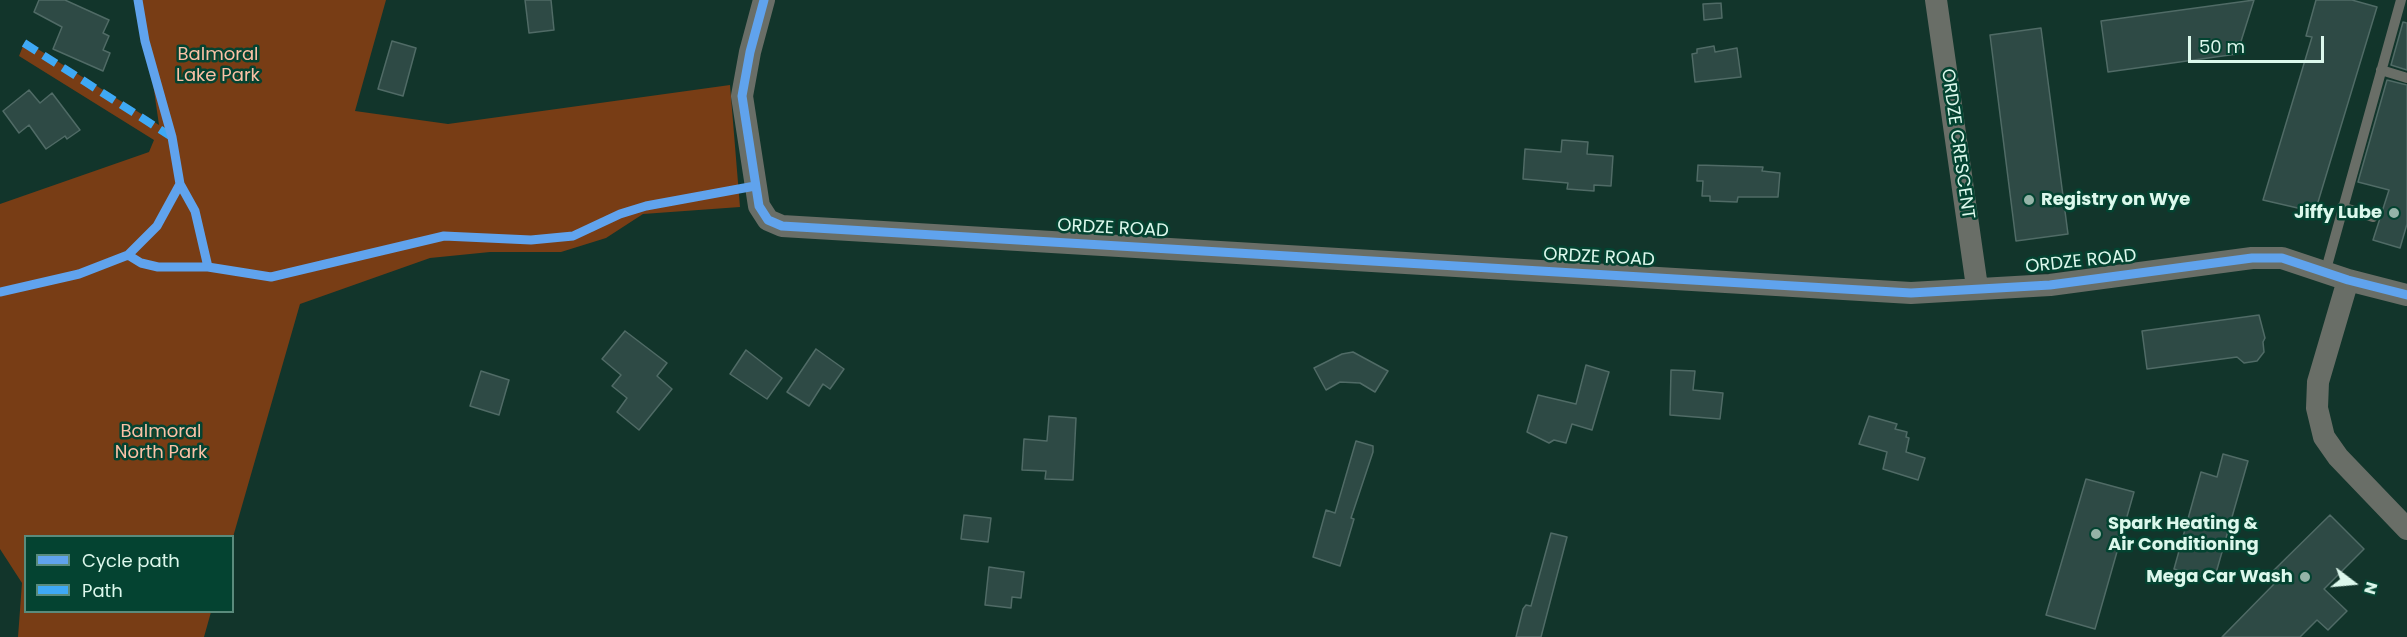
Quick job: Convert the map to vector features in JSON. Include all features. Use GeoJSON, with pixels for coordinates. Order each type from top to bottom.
{"type":"FeatureCollection","features":[{"type":"Feature","properties":{"kind":"street","name":"ORDZE ROAD"},"geometry":{"type":"LineString","coordinates":[[764,0],[750,52],[742,96],[759,206],[768,220],[782,226],[1911,293],[1977,287],[2050,285],[2252,258],[2282,258],[2348,280],[2407,294]]}},
{"type":"Feature","properties":{"kind":"street","name":"ORDZE CRESCENT"},"geometry":{"type":"LineString","coordinates":[[1936,0],[1977,287]]}},
{"type":"Feature","properties":{"kind":"street"},"geometry":{"type":"LineString","coordinates":[[2348,280],[2318,382],[2320,418],[2324,437],[2338,457],[2407,529]]}},
{"type":"Feature","properties":{"kind":"lane"},"geometry":{"type":"LineString","coordinates":[[2325,273],[2401,0]]}},
{"type":"Feature","properties":{"kind":"lane"},"geometry":{"type":"LineString","coordinates":[[2381,70],[2407,78]]}},
{"type":"Feature","properties":{"kind":"lane"},"geometry":{"type":"LineString","coordinates":[[2342,207],[2373,217]]}},
{"type":"Feature","properties":{"kind":"green space"},"geometry":{"type":"Polygon","coordinates":[[[141,0],[386,0],[355,111],[448,124],[730,85],[740,207],[643,214],[606,238],[561,252],[490,252],[430,258],[300,304],[234,535],[24,535],[24,613],[211,613],[204,637],[18,637],[22,583],[0,549],[0,204],[149,152],[154,140],[19,56],[25,41],[159,125],[141,0]]]}},
{"type":"Feature","properties":{"kind":"building"},"geometry":{"type":"Polygon","coordinates":[[[39,0],[65,0],[109,20],[103,33],[109,36],[103,50],[110,53],[103,71],[53,49],[62,27],[34,12],[39,0]]]}},
{"type":"Feature","properties":{"kind":"building"},"geometry":{"type":"Polygon","coordinates":[[[525,0],[551,0],[554,30],[529,33],[525,0]]]}},
{"type":"Feature","properties":{"kind":"building"},"geometry":{"type":"Polygon","coordinates":[[[2254,0],[2237,54],[2108,72],[2101,21],[2254,0]]]}},
{"type":"Feature","properties":{"kind":"building"},"geometry":{"type":"Polygon","coordinates":[[[2316,0],[2352,0],[2377,7],[2315,212],[2263,200],[2312,37],[2306,36],[2316,0]]]}},
{"type":"Feature","properties":{"kind":"building"},"geometry":{"type":"Polygon","coordinates":[[[1721,3],[1722,18],[1704,20],[1703,4],[1721,3]]]}},
{"type":"Feature","properties":{"kind":"building"},"geometry":{"type":"Polygon","coordinates":[[[2403,22],[2407,23],[2407,70],[2391,65],[2403,22]]]}},
{"type":"Feature","properties":{"kind":"building"},"geometry":{"type":"Polygon","coordinates":[[[2041,28],[2068,234],[2016,241],[1990,35],[2041,28]]]}},
{"type":"Feature","properties":{"kind":"building"},"geometry":{"type":"Polygon","coordinates":[[[392,41],[416,48],[403,96],[378,89],[392,41]]]}},
{"type":"Feature","properties":{"kind":"building"},"geometry":{"type":"Polygon","coordinates":[[[1714,46],[1715,52],[1737,48],[1741,77],[1695,82],[1692,54],[1697,53],[1697,49],[1714,46]]]}},
{"type":"Feature","properties":{"kind":"building"},"geometry":{"type":"Polygon","coordinates":[[[2387,80],[2407,85],[2407,224],[2400,248],[2373,240],[2389,190],[2358,182],[2387,80]]]}},
{"type":"Feature","properties":{"kind":"building"},"geometry":{"type":"Polygon","coordinates":[[[29,90],[40,103],[52,93],[80,130],[67,139],[65,136],[46,149],[29,125],[19,133],[3,111],[29,90]]]}},
{"type":"Feature","properties":{"kind":"building"},"geometry":{"type":"Polygon","coordinates":[[[1562,140],[1588,142],[1587,154],[1613,156],[1611,186],[1594,185],[1594,191],[1567,189],[1568,183],[1523,179],[1525,149],[1561,152],[1562,140]]]}},
{"type":"Feature","properties":{"kind":"building"},"geometry":{"type":"Polygon","coordinates":[[[1698,165],[1763,167],[1762,171],[1780,173],[1778,197],[1738,197],[1737,202],[1710,201],[1710,196],[1702,196],[1703,181],[1697,181],[1698,165]]]}},
{"type":"Feature","properties":{"kind":"building"},"geometry":{"type":"Polygon","coordinates":[[[2259,315],[2265,338],[2264,352],[2257,361],[2244,363],[2237,357],[2147,369],[2142,331],[2259,315]]]}},
{"type":"Feature","properties":{"kind":"building"},"geometry":{"type":"Polygon","coordinates":[[[625,331],[667,363],[657,376],[672,389],[639,430],[617,412],[627,398],[612,386],[621,375],[602,359],[625,331]]]}},
{"type":"Feature","properties":{"kind":"building"},"geometry":{"type":"Polygon","coordinates":[[[816,349],[844,369],[830,389],[823,384],[809,406],[787,392],[816,349]]]}},
{"type":"Feature","properties":{"kind":"building"},"geometry":{"type":"Polygon","coordinates":[[[746,350],[782,378],[767,399],[730,374],[746,350]]]}},
{"type":"Feature","properties":{"kind":"building"},"geometry":{"type":"Polygon","coordinates":[[[1353,352],[1388,371],[1375,392],[1360,383],[1340,382],[1326,390],[1314,368],[1342,354],[1353,352]]]}},
{"type":"Feature","properties":{"kind":"building"},"geometry":{"type":"Polygon","coordinates":[[[1586,365],[1609,372],[1592,430],[1572,424],[1566,443],[1554,440],[1549,443],[1527,432],[1538,395],[1576,404],[1586,365]]]}},
{"type":"Feature","properties":{"kind":"building"},"geometry":{"type":"Polygon","coordinates":[[[1671,370],[1695,371],[1693,390],[1723,393],[1720,419],[1670,415],[1671,370]]]}},
{"type":"Feature","properties":{"kind":"building"},"geometry":{"type":"Polygon","coordinates":[[[481,371],[509,380],[499,415],[470,406],[481,371]]]}},
{"type":"Feature","properties":{"kind":"building"},"geometry":{"type":"Polygon","coordinates":[[[1049,416],[1076,418],[1073,480],[1045,479],[1046,471],[1022,470],[1024,439],[1047,441],[1049,416]]]}},
{"type":"Feature","properties":{"kind":"building"},"geometry":{"type":"Polygon","coordinates":[[[1869,416],[1897,424],[1895,429],[1907,432],[1906,437],[1909,438],[1906,452],[1925,458],[1918,480],[1883,469],[1887,452],[1859,444],[1869,416]]]}},
{"type":"Feature","properties":{"kind":"building"},"geometry":{"type":"Polygon","coordinates":[[[1356,441],[1373,446],[1373,452],[1351,518],[1354,519],[1340,566],[1313,557],[1326,510],[1335,513],[1356,441]]]}},
{"type":"Feature","properties":{"kind":"building"},"geometry":{"type":"Polygon","coordinates":[[[2223,454],[2248,461],[2214,580],[2174,569],[2201,472],[2217,477],[2223,454]]]}},
{"type":"Feature","properties":{"kind":"building","name":"Spark Heating & Air Conditioning"},"geometry":{"type":"Polygon","coordinates":[[[2086,479],[2134,492],[2095,629],[2046,615],[2086,479]]]}},
{"type":"Feature","properties":{"kind":"building"},"geometry":{"type":"Polygon","coordinates":[[[964,515],[991,518],[988,542],[961,539],[964,515]]]}},
{"type":"Feature","properties":{"kind":"building","name":"Mega Car Wash"},"geometry":{"type":"Polygon","coordinates":[[[2330,515],[2364,549],[2324,589],[2347,611],[2328,630],[2317,620],[2300,637],[2222,637],[2278,580],[2271,573],[2330,515]]]}},
{"type":"Feature","properties":{"kind":"building"},"geometry":{"type":"Polygon","coordinates":[[[1551,533],[1567,537],[1541,637],[1516,637],[1523,609],[1526,605],[1531,606],[1551,533]]]}},
{"type":"Feature","properties":{"kind":"building"},"geometry":{"type":"Polygon","coordinates":[[[989,567],[1024,572],[1021,598],[1012,597],[1011,608],[985,605],[989,567]]]}},
{"type":"Feature","properties":{"kind":"marked path"},"geometry":{"type":"LineString","coordinates":[[24,43],[172,137]]}},
{"type":"Feature","properties":{"kind":"cycle path"},"geometry":{"type":"LineString","coordinates":[[138,0],[145,41],[172,137],[180,184],[195,211],[208,267]]}},
{"type":"Feature","properties":{"kind":"cycle path"},"geometry":{"type":"LineString","coordinates":[[764,0],[750,52],[742,96],[759,206],[768,220],[782,226],[1911,293],[2050,285],[2252,258],[2282,258],[2348,280],[2407,295]]}},
{"type":"Feature","properties":{"kind":"cycle path"},"geometry":{"type":"LineString","coordinates":[[0,292],[79,274],[128,255],[157,226],[180,184]]}},
{"type":"Feature","properties":{"kind":"cycle path"},"geometry":{"type":"LineString","coordinates":[[128,255],[141,263],[158,267],[208,267],[271,277],[444,236],[531,240],[573,236],[620,214],[646,206],[755,186]]}},
{"type":"Feature","properties":{"kind":"place","name":"Registry on Wye"},"geometry":{"type":"Point","coordinates":[2029,200]}},
{"type":"Feature","properties":{"kind":"place","name":"Jiffy Lube"},"geometry":{"type":"Point","coordinates":[2394,213]}},
{"type":"Feature","properties":{"kind":"place","name":"Spark Heating & Air Conditioning"},"geometry":{"type":"Point","coordinates":[2096,534]}},
{"type":"Feature","properties":{"kind":"place","name":"Mega Car Wash"},"geometry":{"type":"Point","coordinates":[2305,577]}},
{"type":"Feature","properties":{"kind":"park label","name":"Balmoral Lake Park"},"geometry":{"type":"Point","coordinates":[218,65]}},
{"type":"Feature","properties":{"kind":"park label","name":"Balmoral North Park"},"geometry":{"type":"Point","coordinates":[161,442]}}]}
